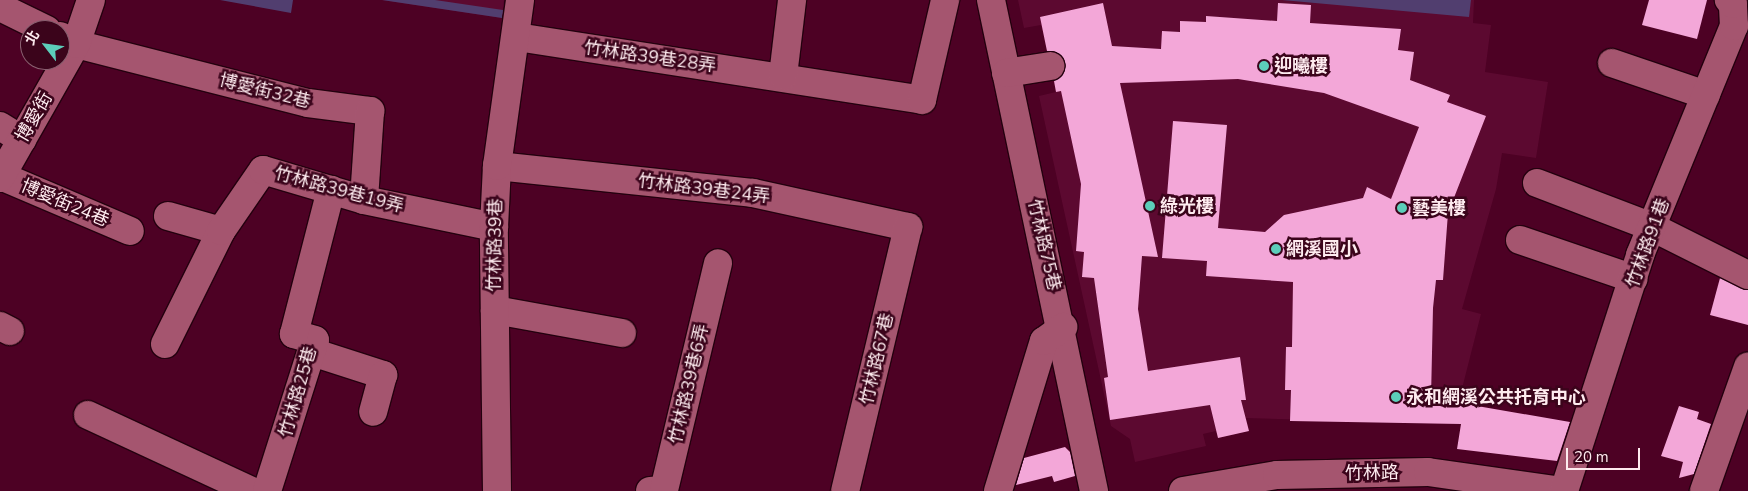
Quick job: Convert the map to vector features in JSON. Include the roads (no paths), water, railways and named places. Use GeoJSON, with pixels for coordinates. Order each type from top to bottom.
{"type":"FeatureCollection","features":[{"type":"Feature","properties":{"kind":"street","name":"博愛街"},"geometry":{"type":"LineString","coordinates":[[70,37],[91,0]]}},
{"type":"Feature","properties":{"kind":"street","name":"竹林路39巷"},"geometry":{"type":"LineString","coordinates":[[497,491],[494,226],[497,166],[517,37],[520,0]]}},
{"type":"Feature","properties":{"kind":"street"},"geometry":{"type":"LineString","coordinates":[[783,76],[792,0]]}},
{"type":"Feature","properties":{"kind":"street","name":"竹林路39巷28弄"},"geometry":{"type":"LineString","coordinates":[[517,37],[783,76],[922,100],[945,0]]}},
{"type":"Feature","properties":{"kind":"street","name":"竹林路75巷"},"geometry":{"type":"LineString","coordinates":[[991,0],[1062,327],[1094,491]]}},
{"type":"Feature","properties":{"kind":"street","name":"竹林路91巷"},"geometry":{"type":"LineString","coordinates":[[1562,491],[1652,227],[1734,26],[1733,4],[1729,0]]}},
{"type":"Feature","properties":{"kind":"street"},"geometry":{"type":"LineString","coordinates":[[0,7],[27,20]]}},
{"type":"Feature","properties":{"kind":"street","name":"博愛街32巷"},"geometry":{"type":"LineString","coordinates":[[70,41],[308,103],[370,111],[364,200]]}},
{"type":"Feature","properties":{"kind":"street"},"geometry":{"type":"LineString","coordinates":[[1612,63],[1706,95]]}},
{"type":"Feature","properties":{"kind":"street"},"geometry":{"type":"LineString","coordinates":[[1006,73],[1050,66]]}},
{"type":"Feature","properties":{"kind":"street","name":"博愛街"},"geometry":{"type":"LineString","coordinates":[[0,177],[11,133],[50,70]]}},
{"type":"Feature","properties":{"kind":"street","name":"竹林路39巷24弄"},"geometry":{"type":"LineString","coordinates":[[497,166],[753,192],[908,227]]}},
{"type":"Feature","properties":{"kind":"street","name":"竹林路39巷19弄"},"geometry":{"type":"LineString","coordinates":[[165,344],[221,231],[263,170],[364,200],[494,226]]}},
{"type":"Feature","properties":{"kind":"street","name":"博愛街24巷"},"geometry":{"type":"LineString","coordinates":[[0,177],[130,231]]}},
{"type":"Feature","properties":{"kind":"street"},"geometry":{"type":"LineString","coordinates":[[1537,183],[1652,227],[1748,275]]}},
{"type":"Feature","properties":{"kind":"street","name":"竹林路25巷"},"geometry":{"type":"LineString","coordinates":[[267,491],[315,340],[294,334],[331,190]]}},
{"type":"Feature","properties":{"kind":"street"},"geometry":{"type":"LineString","coordinates":[[168,216],[221,231]]}},
{"type":"Feature","properties":{"kind":"street","name":"竹林路67巷"},"geometry":{"type":"LineString","coordinates":[[845,491],[908,227]]}},
{"type":"Feature","properties":{"kind":"street"},"geometry":{"type":"LineString","coordinates":[[1520,240],[1634,279]]}},
{"type":"Feature","properties":{"kind":"street","name":"竹林路39巷6弄"},"geometry":{"type":"LineString","coordinates":[[650,491],[664,490],[718,263]]}},
{"type":"Feature","properties":{"kind":"street"},"geometry":{"type":"LineString","coordinates":[[495,310],[622,333]]}},
{"type":"Feature","properties":{"kind":"street"},"geometry":{"type":"LineString","coordinates":[[998,491],[1044,341],[1062,327]]}},
{"type":"Feature","properties":{"kind":"street"},"geometry":{"type":"LineString","coordinates":[[312,352],[383,375],[373,412]]}},
{"type":"Feature","properties":{"kind":"street"},"geometry":{"type":"LineString","coordinates":[[1704,491],[1748,367]]}},
{"type":"Feature","properties":{"kind":"street"},"geometry":{"type":"LineString","coordinates":[[88,415],[252,491]]}},
{"type":"Feature","properties":{"kind":"street","name":"竹林路"},"geometry":{"type":"LineString","coordinates":[[1183,491],[1219,488],[1277,474],[1562,491]]}},
{"type":"Feature","properties":{"kind":"place","name":"迎曦樓"},"geometry":{"type":"Point","coordinates":[1264,66]}},
{"type":"Feature","properties":{"kind":"place","name":"綠光樓"},"geometry":{"type":"Point","coordinates":[1150,206]}},
{"type":"Feature","properties":{"kind":"place","name":"藝美樓"},"geometry":{"type":"Point","coordinates":[1402,208]}},
{"type":"Feature","properties":{"kind":"place","name":"網溪國小"},"geometry":{"type":"Point","coordinates":[1276,249]}},
{"type":"Feature","properties":{"kind":"place","name":"永和網溪公共托育中心"},"geometry":{"type":"Point","coordinates":[1396,397]}}]}
